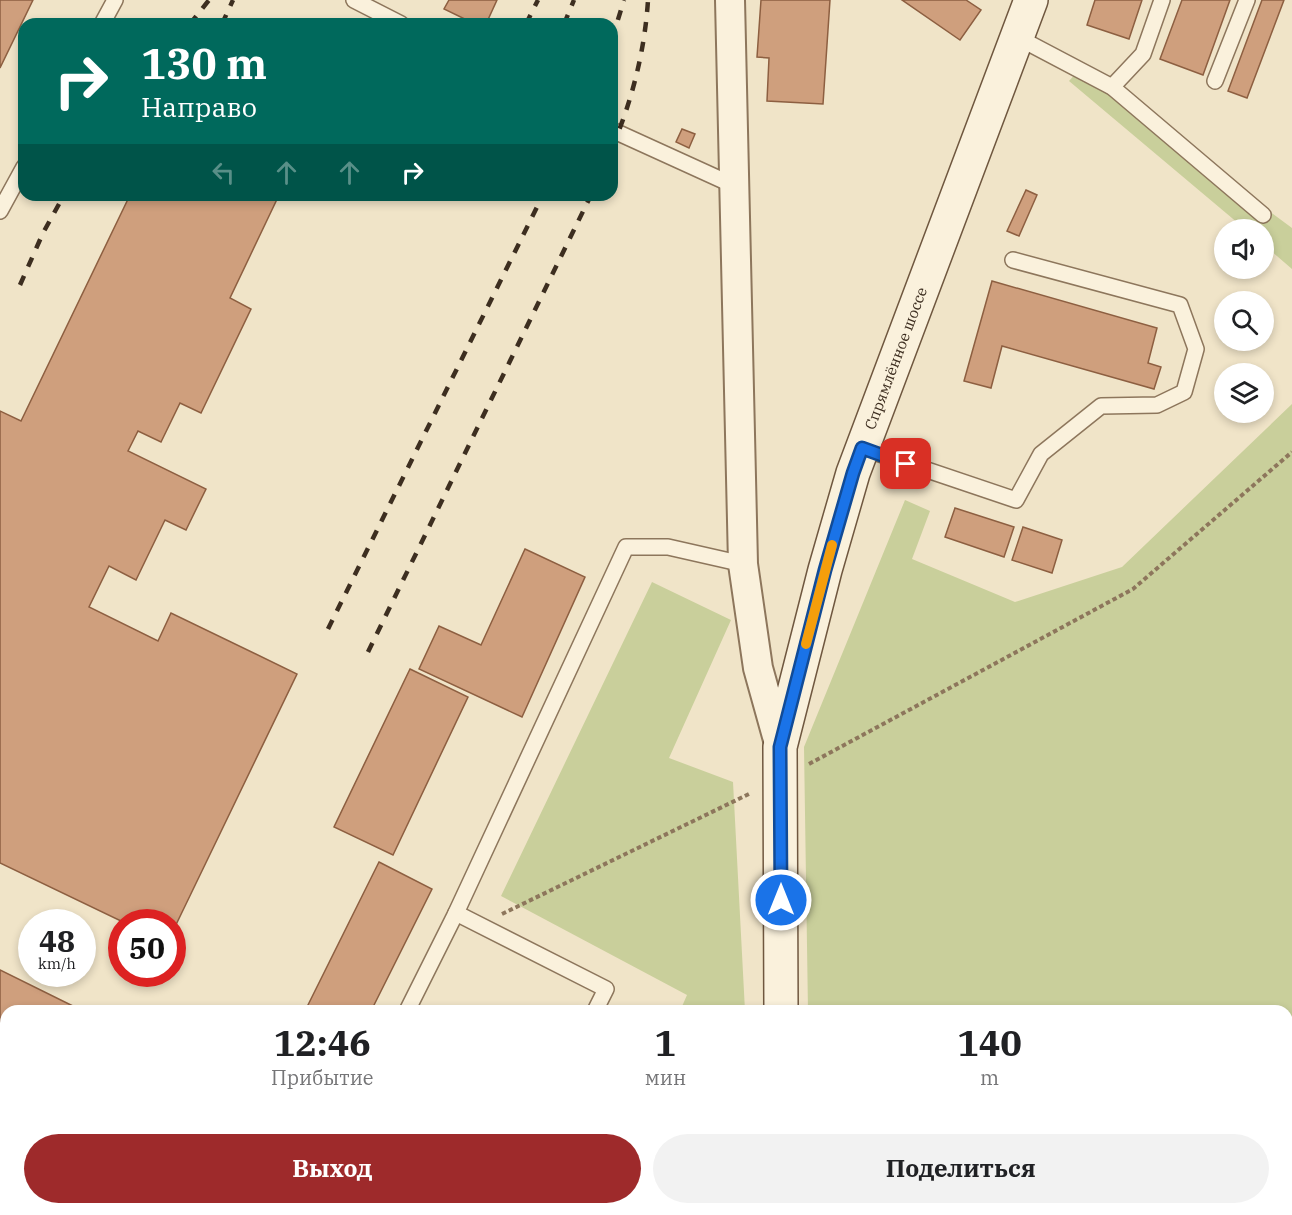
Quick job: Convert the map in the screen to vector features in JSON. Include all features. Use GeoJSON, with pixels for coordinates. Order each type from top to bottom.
{"type":"FeatureCollection","features":[{"type":"Feature","properties":{"kind":"main road","name":"Спрямлённое шоссе"},"geometry":{"type":"LineString","coordinates":[[781,1005],[780,763],[825,570],[862,448],[1031,0]]}},
{"type":"Feature","properties":{"kind":"street"},"geometry":{"type":"LineString","coordinates":[[730,0],[743,564],[758,668],[780,763]]}},
{"type":"Feature","properties":{"kind":"lane"},"geometry":{"type":"LineString","coordinates":[[105,18],[115,0]]}},
{"type":"Feature","properties":{"kind":"lane"},"geometry":{"type":"LineString","coordinates":[[354,0],[389,18]]}},
{"type":"Feature","properties":{"kind":"lane"},"geometry":{"type":"LineString","coordinates":[[1112,87],[1143,54],[1161,0]]}},
{"type":"Feature","properties":{"kind":"lane"},"geometry":{"type":"LineString","coordinates":[[1215,81],[1247,0]]}},
{"type":"Feature","properties":{"kind":"lane"},"geometry":{"type":"LineString","coordinates":[[1017,37],[1112,87],[1263,215]]}},
{"type":"Feature","properties":{"kind":"lane"},"geometry":{"type":"LineString","coordinates":[[618,133],[735,186]]}},
{"type":"Feature","properties":{"kind":"lane"},"geometry":{"type":"LineString","coordinates":[[0,211],[18,178]]}},
{"type":"Feature","properties":{"kind":"lane"},"geometry":{"type":"LineString","coordinates":[[862,448],[1016,500],[1041,454],[1101,406],[1157,405],[1184,392],[1196,349],[1180,305],[1013,260]]}},
{"type":"Feature","properties":{"kind":"lane"},"geometry":{"type":"LineString","coordinates":[[410,1005],[456,913],[626,548],[668,547],[743,564]]}},
{"type":"Feature","properties":{"kind":"lane"},"geometry":{"type":"LineString","coordinates":[[456,913],[606,988],[599,1005]]}},
{"type":"Feature","properties":{"kind":"path"},"geometry":{"type":"LineString","coordinates":[[480,925],[780,763],[1133,589],[1292,452]]}},
{"type":"Feature","properties":{"kind":"green space"},"geometry":{"type":"Polygon","coordinates":[[[1079,70],[1292,228],[1292,269],[1274,253],[1274,219],[1233,219],[1069,81],[1079,70]]]}},
{"type":"Feature","properties":{"kind":"green space"},"geometry":{"type":"Polygon","coordinates":[[[1292,404],[1292,1005],[808,1005],[804,747],[905,500],[930,511],[912,559],[1015,602],[1122,567],[1292,404]]]}},
{"type":"Feature","properties":{"kind":"green space"},"geometry":{"type":"Polygon","coordinates":[[[652,582],[731,620],[669,758],[733,782],[745,1005],[683,1005],[687,995],[501,896],[652,582]]]}},
{"type":"Feature","properties":{"kind":"building"},"geometry":{"type":"Polygon","coordinates":[[[0,0],[33,0],[24,18],[18,18],[18,31],[0,68],[0,0]]]}},
{"type":"Feature","properties":{"kind":"building"},"geometry":{"type":"Polygon","coordinates":[[[449,0],[497,0],[489,18],[463,18],[444,9],[449,0]]]}},
{"type":"Feature","properties":{"kind":"building"},"geometry":{"type":"Polygon","coordinates":[[[761,0],[830,0],[823,104],[767,101],[769,58],[757,57],[761,0]]]}},
{"type":"Feature","properties":{"kind":"building"},"geometry":{"type":"Polygon","coordinates":[[[902,0],[966,0],[981,10],[960,40],[902,0]]]}},
{"type":"Feature","properties":{"kind":"building"},"geometry":{"type":"Polygon","coordinates":[[[1095,0],[1142,0],[1129,39],[1087,25],[1095,0]]]}},
{"type":"Feature","properties":{"kind":"building"},"geometry":{"type":"Polygon","coordinates":[[[1182,0],[1230,0],[1203,75],[1160,59],[1182,0]]]}},
{"type":"Feature","properties":{"kind":"building"},"geometry":{"type":"Polygon","coordinates":[[[1262,0],[1284,0],[1247,98],[1228,91],[1262,0]]]}},
{"type":"Feature","properties":{"kind":"building"},"geometry":{"type":"Polygon","coordinates":[[[682,129],[695,134],[689,148],[676,142],[682,129]]]}},
{"type":"Feature","properties":{"kind":"building"},"geometry":{"type":"Polygon","coordinates":[[[1026,190],[1037,195],[1019,236],[1007,231],[1026,190]]]}},
{"type":"Feature","properties":{"kind":"building"},"geometry":{"type":"Polygon","coordinates":[[[127,201],[276,201],[230,298],[251,309],[201,413],[180,403],[161,442],[138,431],[128,451],[206,489],[186,530],[165,520],[136,580],[109,566],[89,607],[158,641],[171,613],[297,674],[184,909],[108,909],[108,915],[0,863],[0,411],[21,421],[127,201]]]}},
{"type":"Feature","properties":{"kind":"building"},"geometry":{"type":"Polygon","coordinates":[[[992,281],[1157,328],[1148,363],[1161,367],[1154,389],[1002,346],[991,388],[964,381],[992,281]]]}},
{"type":"Feature","properties":{"kind":"building"},"geometry":{"type":"Polygon","coordinates":[[[955,508],[1014,527],[1004,557],[945,537],[955,508]]]}},
{"type":"Feature","properties":{"kind":"building"},"geometry":{"type":"Polygon","coordinates":[[[1023,527],[1062,540],[1052,573],[1012,560],[1023,527]]]}},
{"type":"Feature","properties":{"kind":"building"},"geometry":{"type":"Polygon","coordinates":[[[525,549],[585,577],[522,717],[419,669],[439,626],[481,645],[525,549]]]}},
{"type":"Feature","properties":{"kind":"building"},"geometry":{"type":"Polygon","coordinates":[[[410,669],[468,697],[393,855],[334,827],[410,669]]]}},
{"type":"Feature","properties":{"kind":"building"},"geometry":{"type":"Polygon","coordinates":[[[379,862],[432,889],[374,1005],[308,1005],[379,862]]]}},
{"type":"Feature","properties":{"kind":"building"},"geometry":{"type":"Polygon","coordinates":[[[0,970],[18,979],[18,987],[34,987],[71,1005],[0,1005],[0,970]]]}},
{"type":"Feature","properties":{"kind":"railway"},"geometry":{"type":"LineString","coordinates":[[195,18],[209,0]]}},
{"type":"Feature","properties":{"kind":"railway"},"geometry":{"type":"LineString","coordinates":[[225,18],[233,0]]}},
{"type":"Feature","properties":{"kind":"railway"},"geometry":{"type":"LineString","coordinates":[[529,18],[538,0]]}},
{"type":"Feature","properties":{"kind":"railway"},"geometry":{"type":"LineString","coordinates":[[566,18],[574,0]]}},
{"type":"Feature","properties":{"kind":"railway"},"geometry":{"type":"LineString","coordinates":[[618,20],[624,0]]}},
{"type":"Feature","properties":{"kind":"railway"},"geometry":{"type":"LineString","coordinates":[[618,132],[636,75],[644,37],[648,0]]}},
{"type":"Feature","properties":{"kind":"railway"},"geometry":{"type":"LineString","coordinates":[[20,285],[43,233],[61,201]]}},
{"type":"Feature","properties":{"kind":"railway"},"geometry":{"type":"LineString","coordinates":[[328,629],[540,201]]}},
{"type":"Feature","properties":{"kind":"railway"},"geometry":{"type":"LineString","coordinates":[[368,652],[588,201]]}},
{"type":"Feature","properties":{"kind":"slow traffic"},"geometry":{"type":"LineString","coordinates":[[806,644],[832,545]]}},
{"type":"Feature","properties":{"kind":"route"},"geometry":{"type":"LineString","coordinates":[[781,900],[780,747],[825,570],[862,448],[906,464]]}}]}
